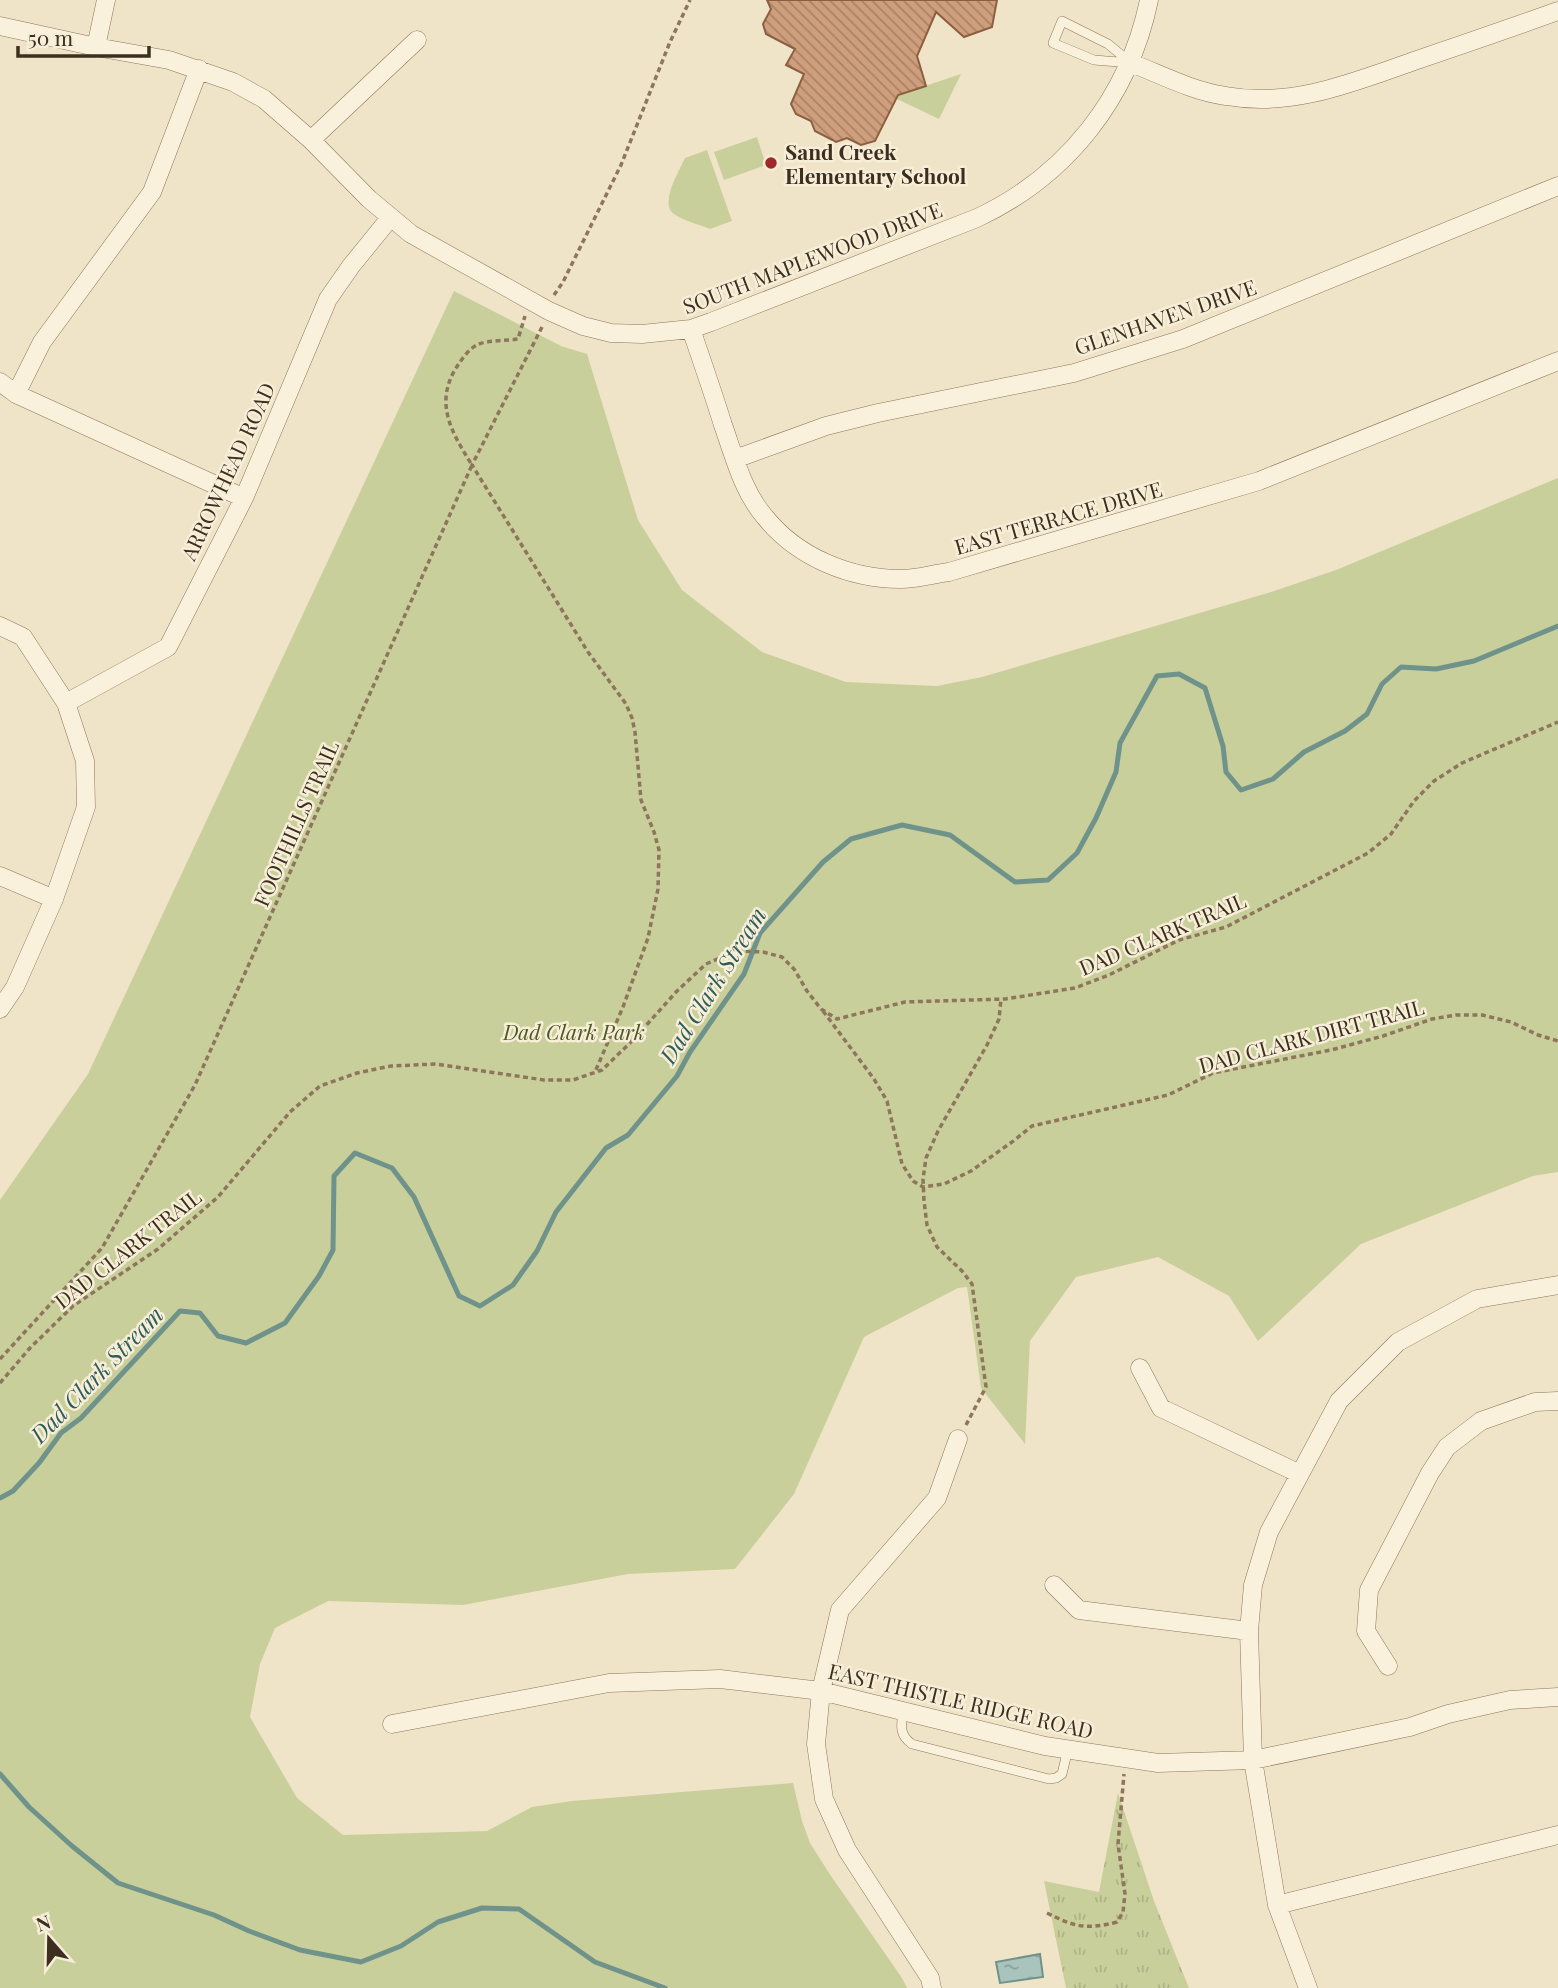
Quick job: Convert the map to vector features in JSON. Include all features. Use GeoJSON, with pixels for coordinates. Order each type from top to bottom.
{"type":"FeatureCollection","features":[{"type":"Feature","properties":{"kind":"street"},"geometry":{"type":"LineString","coordinates":[[96,47],[106,0]]}},
{"type":"Feature","properties":{"kind":"street","name":"SOUTH MAPLEWOOD DRIVE"},"geometry":{"type":"LineString","coordinates":[[0,26],[169,60],[233,82],[264,99],[311,140],[369,200],[411,234],[583,326],[611,333],[656,334],[691,329],[958,226],[1002,206],[1032,186],[1074,147],[1111,99],[1130,63],[1149,0]]}},
{"type":"Feature","properties":{"kind":"street"},"geometry":{"type":"LineString","coordinates":[[1130,63],[1184,85],[1224,96],[1266,100],[1291,98],[1340,87],[1558,11]]}},
{"type":"Feature","properties":{"kind":"street"},"geometry":{"type":"LineString","coordinates":[[311,140],[417,40]]}},
{"type":"Feature","properties":{"kind":"street"},"geometry":{"type":"LineString","coordinates":[[16,394],[41,342],[152,192],[200,69]]}},
{"type":"Feature","properties":{"kind":"street","name":"GLENHAVEN DRIVE"},"geometry":{"type":"LineString","coordinates":[[735,459],[825,426],[1074,373],[1122,359],[1196,334],[1558,186]]}},
{"type":"Feature","properties":{"kind":"street","name":"ARROWHEAD ROAD"},"geometry":{"type":"LineString","coordinates":[[66,703],[168,647],[244,498],[328,299],[390,218]]}},
{"type":"Feature","properties":{"kind":"street","name":"EAST TERRACE DRIVE"},"geometry":{"type":"LineString","coordinates":[[691,329],[735,459],[764,516],[789,542],[816,559],[857,574],[902,579],[949,572],[1259,481],[1558,361]]}},
{"type":"Feature","properties":{"kind":"street"},"geometry":{"type":"LineString","coordinates":[[0,382],[16,394],[244,498]]}},
{"type":"Feature","properties":{"kind":"street"},"geometry":{"type":"LineString","coordinates":[[0,626],[23,637],[66,703],[86,761],[86,807],[54,899],[15,987],[0,1009]]}},
{"type":"Feature","properties":{"kind":"street"},"geometry":{"type":"LineString","coordinates":[[0,876],[54,899]]}},
{"type":"Feature","properties":{"kind":"street"},"geometry":{"type":"LineString","coordinates":[[1308,1988],[1278,1905],[1253,1760],[1249,1632],[1252,1585],[1269,1532],[1339,1401],[1398,1342],[1477,1299],[1558,1285]]}},
{"type":"Feature","properties":{"kind":"street"},"geometry":{"type":"LineString","coordinates":[[1140,1368],[1161,1408],[1300,1474]]}},
{"type":"Feature","properties":{"kind":"street"},"geometry":{"type":"LineString","coordinates":[[1388,1666],[1366,1631],[1369,1590],[1447,1447],[1481,1421],[1535,1402],[1558,1401]]}},
{"type":"Feature","properties":{"kind":"street"},"geometry":{"type":"LineString","coordinates":[[932,1988],[930,1978],[847,1850],[824,1799],[816,1744],[821,1691],[841,1610],[937,1498],[958,1439]]}},
{"type":"Feature","properties":{"kind":"street"},"geometry":{"type":"LineString","coordinates":[[1055,1586],[1079,1610],[1249,1632]]}},
{"type":"Feature","properties":{"kind":"street","name":"EAST THISTLE RIDGE ROAD"},"geometry":{"type":"LineString","coordinates":[[392,1724],[609,1683],[720,1679],[821,1691],[1045,1746],[1158,1763],[1253,1760],[1410,1727],[1448,1714],[1510,1700],[1558,1697]]}},
{"type":"Feature","properties":{"kind":"street"},"geometry":{"type":"LineString","coordinates":[[1278,1905],[1557,1839]]}},
{"type":"Feature","properties":{"kind":"lane"},"geometry":{"type":"LineString","coordinates":[[1062,21],[1114,48],[1130,63],[1094,60],[1053,43],[1062,21]]}},
{"type":"Feature","properties":{"kind":"lane"},"geometry":{"type":"LineString","coordinates":[[903,1711],[901,1731],[905,1739],[912,1744],[1049,1779],[1062,1774],[1068,1749]]}},
{"type":"Feature","properties":{"kind":"path"},"geometry":{"type":"LineString","coordinates":[[595,1072],[623,1007],[648,938],[658,889],[659,850],[641,800],[632,718],[626,704],[589,653],[455,438],[446,417],[446,393],[453,373],[463,357],[478,345],[518,339],[524,317],[563,282],[621,164],[670,42],[690,0]]}},
{"type":"Feature","properties":{"kind":"path","name":"FOOTHILLS TRAIL"},"geometry":{"type":"LineString","coordinates":[[0,1359],[102,1248],[195,1084],[472,465],[542,327]]}},
{"type":"Feature","properties":{"kind":"path","name":"DAD CLARK TRAIL"},"geometry":{"type":"LineString","coordinates":[[0,1383],[30,1348],[73,1306],[158,1249],[218,1197],[290,1112],[320,1086],[356,1073],[391,1066],[436,1065],[544,1080],[573,1080],[602,1069],[706,964],[736,951],[763,952],[782,957],[794,969],[821,1009],[837,1019],[905,1002],[1001,999],[1075,988],[1109,975],[1179,940],[1226,927],[1367,853],[1391,834],[1414,801],[1434,781],[1462,763],[1558,722]]}},
{"type":"Feature","properties":{"kind":"path"},"geometry":{"type":"LineString","coordinates":[[958,1439],[986,1387],[972,1284],[937,1247],[927,1225],[923,1186],[926,1158],[938,1131],[987,1045],[999,1019],[1001,999]]}},
{"type":"Feature","properties":{"kind":"path"},"geometry":{"type":"LineString","coordinates":[[821,1009],[874,1079],[887,1101],[902,1164],[912,1181],[923,1186]]}},
{"type":"Feature","properties":{"kind":"path","name":"DAD CLARK DIRT TRAIL"},"geometry":{"type":"LineString","coordinates":[[923,1186],[944,1184],[971,1171],[1032,1126],[1167,1095],[1213,1073],[1331,1050],[1432,1019],[1482,1015],[1511,1022],[1558,1041]]}},
{"type":"Feature","properties":{"kind":"path"},"geometry":{"type":"LineString","coordinates":[[1047,1913],[1072,1925],[1097,1927],[1117,1922],[1123,1912],[1125,1894],[1118,1844],[1125,1758]]}},
{"type":"Feature","properties":{"kind":"green space"},"geometry":{"type":"Polygon","coordinates":[[[961,74],[939,119],[897,99],[898,95],[961,74]]]}},
{"type":"Feature","properties":{"kind":"green space"},"geometry":{"type":"Polygon","coordinates":[[[757,137],[766,165],[724,180],[714,152],[757,137]]]}},
{"type":"Feature","properties":{"kind":"green space"},"geometry":{"type":"Polygon","coordinates":[[[707,150],[732,221],[710,229],[674,214],[669,203],[669,195],[685,158],[707,150]]]}},
{"type":"Feature","properties":{"kind":"green space","name":"Dad Clark Park"},"geometry":{"type":"Polygon","coordinates":[[[454,291],[561,346],[587,354],[638,520],[682,590],[762,652],[846,682],[937,686],[982,677],[1271,592],[1336,570],[1558,478],[1558,1172],[1533,1176],[1361,1244],[1258,1341],[1229,1296],[1158,1257],[1076,1277],[1030,1341],[1025,1444],[981,1388],[967,1287],[958,1288],[864,1337],[794,1494],[735,1569],[628,1574],[463,1605],[328,1601],[275,1628],[260,1664],[250,1717],[297,1798],[343,1835],[487,1831],[532,1807],[572,1801],[793,1783],[810,1843],[907,1988],[0,1988],[0,1200],[88,1074],[454,291]]]}},
{"type":"Feature","properties":{"kind":"green space"},"geometry":{"type":"Polygon","coordinates":[[[1118,1793],[1154,1901],[1189,1988],[1066,1988],[1044,1881],[1099,1892],[1118,1793]]]}},
{"type":"Feature","properties":{"kind":"water"},"geometry":{"type":"Polygon","coordinates":[[[1040,1954],[1043,1977],[1000,1983],[996,1962],[1040,1954]]]}},
{"type":"Feature","properties":{"kind":"building","name":"Sand Creek Elementary School"},"geometry":{"type":"Polygon","coordinates":[[[767,0],[997,0],[992,27],[964,37],[936,12],[917,56],[926,86],[898,95],[875,141],[861,145],[847,138],[836,142],[815,131],[811,121],[796,114],[791,104],[804,74],[786,65],[795,49],[766,34],[763,24],[771,9],[767,0]]]}},
{"type":"Feature","properties":{"kind":"waterway","name":"Dad Clark Stream"},"geometry":{"type":"LineString","coordinates":[[0,1498],[13,1491],[39,1463],[61,1433],[81,1418],[180,1311],[200,1313],[218,1336],[246,1343],[285,1323],[319,1276],[333,1250],[334,1176],[355,1153],[392,1168],[414,1197],[459,1296],[480,1306],[513,1285],[537,1251],[556,1212],[606,1148],[628,1135],[677,1076],[690,1052],[744,974],[760,933],[823,862],[851,839],[902,825],[950,835],[1015,882],[1048,880],[1077,853],[1096,818],[1116,772],[1120,743],[1157,676],[1179,674],[1205,688],[1223,746],[1226,772],[1241,790],[1273,779],[1304,752],[1345,731],[1367,714],[1382,684],[1401,667],[1436,669],[1474,661],[1558,626]]}},
{"type":"Feature","properties":{"kind":"waterway"},"geometry":{"type":"LineString","coordinates":[[0,1774],[29,1807],[118,1883],[214,1915],[300,1950],[361,1962],[401,1946],[438,1922],[482,1908],[519,1909],[595,1962],[665,1988]]}},
{"type":"Feature","properties":{"kind":"place","name":"Sand Creek Elementary School"},"geometry":{"type":"Point","coordinates":[771,163]}}]}
